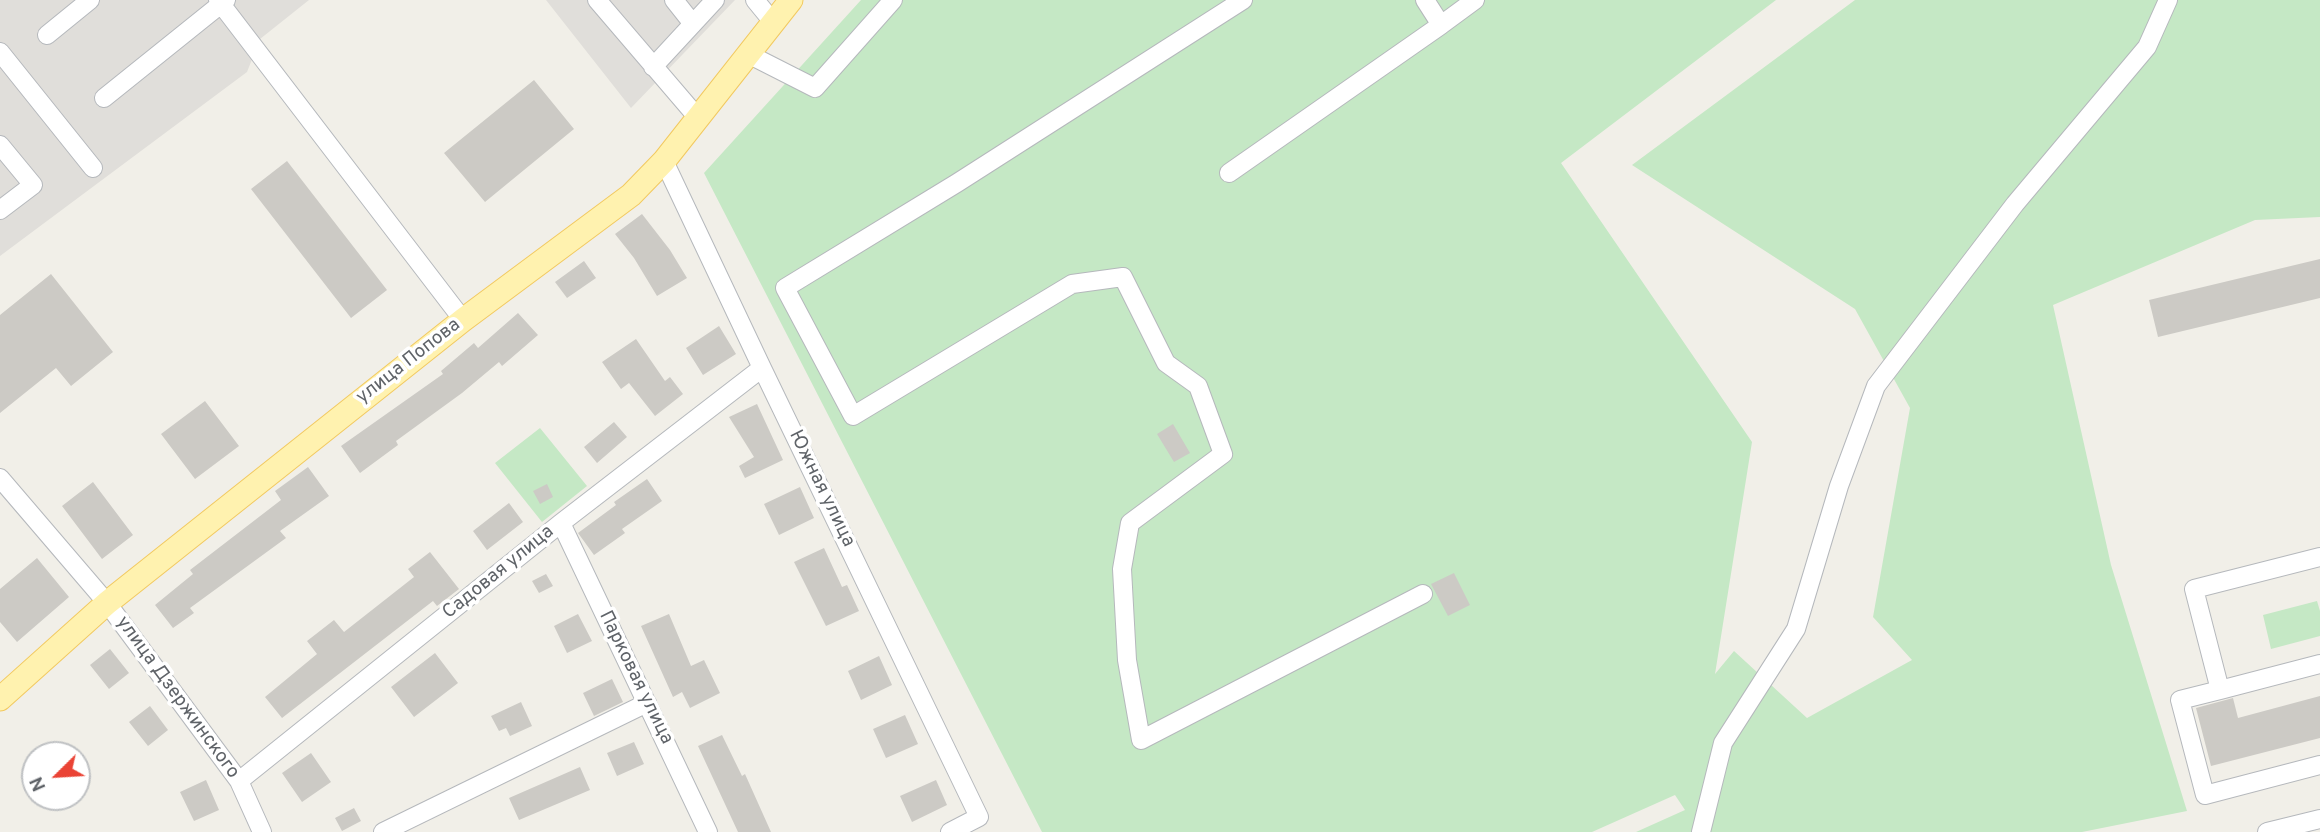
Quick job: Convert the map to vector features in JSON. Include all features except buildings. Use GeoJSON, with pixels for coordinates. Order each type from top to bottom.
{"type":"FeatureCollection","features":[{"type":"Feature","properties":{"kind":"main road","name":"улица Попова"},"geometry":{"type":"LineString","coordinates":[[0,699],[107,603],[463,320],[631,195],[664,161],[791,0]]}},
{"type":"Feature","properties":{"kind":"street"},"geometry":{"type":"LineString","coordinates":[[47,34],[90,0]]}},
{"type":"Feature","properties":{"kind":"street"},"geometry":{"type":"LineString","coordinates":[[597,0],[698,118]]}},
{"type":"Feature","properties":{"kind":"street"},"geometry":{"type":"LineString","coordinates":[[674,0],[694,24]]}},
{"type":"Feature","properties":{"kind":"street"},"geometry":{"type":"LineString","coordinates":[[653,67],[715,0]]}},
{"type":"Feature","properties":{"kind":"street"},"geometry":{"type":"LineString","coordinates":[[755,0],[772,23]]}},
{"type":"Feature","properties":{"kind":"street"},"geometry":{"type":"LineString","coordinates":[[748,54],[815,88],[893,0]]}},
{"type":"Feature","properties":{"kind":"street"},"geometry":{"type":"LineString","coordinates":[[1243,0],[946,190],[785,288],[853,416],[1072,284],[1123,277],[1166,363],[1198,386],[1223,454],[1130,523],[1122,569],[1127,660],[1141,740],[1423,594]]}},
{"type":"Feature","properties":{"kind":"street"},"geometry":{"type":"LineString","coordinates":[[1425,0],[1441,24]]}},
{"type":"Feature","properties":{"kind":"street"},"geometry":{"type":"LineString","coordinates":[[1229,173],[1475,0]]}},
{"type":"Feature","properties":{"kind":"street"},"geometry":{"type":"LineString","coordinates":[[1701,832],[1723,743],[1796,629],[1839,486],[1876,386],[2015,204],[2147,47],[2168,0]]}},
{"type":"Feature","properties":{"kind":"street"},"geometry":{"type":"LineString","coordinates":[[104,98],[222,1],[463,320]]}},
{"type":"Feature","properties":{"kind":"street"},"geometry":{"type":"LineString","coordinates":[[0,52],[93,168]]}},
{"type":"Feature","properties":{"kind":"street"},"geometry":{"type":"LineString","coordinates":[[0,145],[33,185],[0,210]]}},
{"type":"Feature","properties":{"kind":"street","name":"Южная улица"},"geometry":{"type":"LineString","coordinates":[[664,161],[979,817],[950,832]]}},
{"type":"Feature","properties":{"kind":"street","name":"Садовая улица"},"geometry":{"type":"LineString","coordinates":[[239,781],[561,523],[762,368]]}},
{"type":"Feature","properties":{"kind":"street","name":"улица Дзержинского"},"geometry":{"type":"LineString","coordinates":[[0,478],[107,603],[239,781],[262,832]]}},
{"type":"Feature","properties":{"kind":"street","name":"Парковая улица"},"geometry":{"type":"LineString","coordinates":[[561,523],[708,832]]}},
{"type":"Feature","properties":{"kind":"street"},"geometry":{"type":"LineString","coordinates":[[2220,690],[2194,589],[2320,557]]}},
{"type":"Feature","properties":{"kind":"street"},"geometry":{"type":"LineString","coordinates":[[2320,664],[2180,700],[2205,795],[2320,765]]}},
{"type":"Feature","properties":{"kind":"street"},"geometry":{"type":"LineString","coordinates":[[383,832],[647,703]]}},
{"type":"Feature","properties":{"kind":"street"},"geometry":{"type":"LineString","coordinates":[[2267,832],[2320,819]]}},
{"type":"Feature","properties":{"kind":"shaded area"},"geometry":{"type":"Polygon","coordinates":[[[0,0],[309,0],[260,39],[247,72],[0,256],[0,0]]]}},
{"type":"Feature","properties":{"kind":"shaded area"},"geometry":{"type":"Polygon","coordinates":[[[546,0],[735,0],[631,108],[546,0]]]}},
{"type":"Feature","properties":{"kind":"green space"},"geometry":{"type":"Polygon","coordinates":[[[861,0],[1776,0],[1561,163],[1752,442],[1715,674],[1734,651],[1807,718],[1912,660],[1873,617],[1910,408],[1855,309],[1632,165],[1855,0],[2320,0],[2320,217],[2255,220],[2053,305],[2111,565],[2187,811],[2082,832],[1636,832],[1685,810],[1675,795],[1592,832],[1042,832],[704,173],[861,0]]]}},
{"type":"Feature","properties":{"kind":"green space"},"geometry":{"type":"Polygon","coordinates":[[[540,428],[587,486],[542,522],[495,463],[540,428]]]}},
{"type":"Feature","properties":{"kind":"green space"},"geometry":{"type":"Polygon","coordinates":[[[2317,601],[2320,611],[2320,636],[2271,649],[2263,615],[2317,601]]]}}]}
